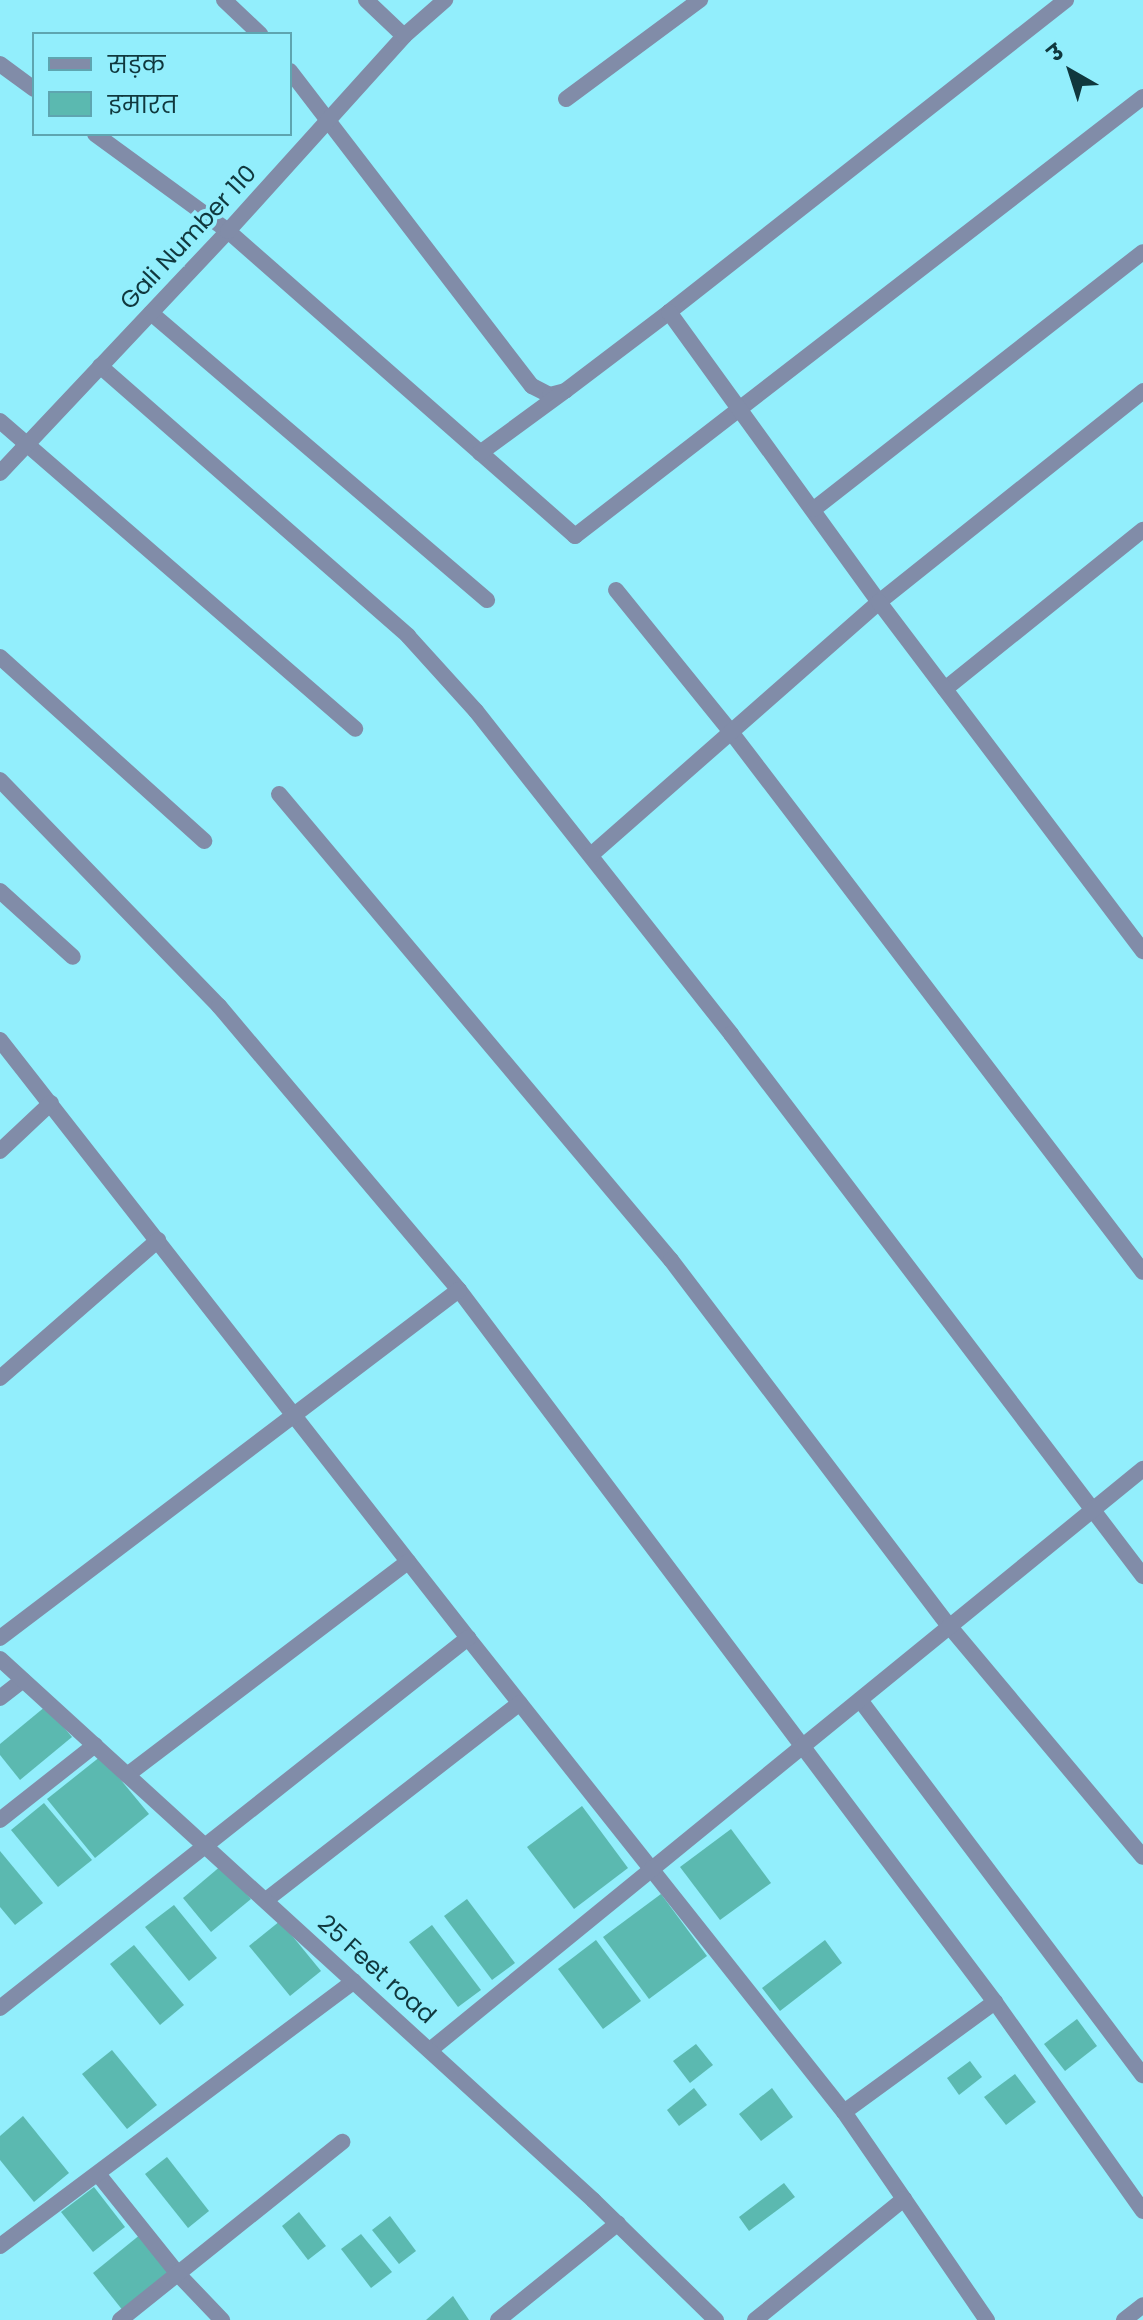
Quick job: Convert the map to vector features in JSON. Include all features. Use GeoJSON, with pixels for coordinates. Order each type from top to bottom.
{"type":"FeatureCollection","features":[{"type":"Feature","properties":{"kind":"street"},"geometry":{"type":"LineString","coordinates":[[224,0],[258,32]]}},
{"type":"Feature","properties":{"kind":"street"},"geometry":{"type":"LineString","coordinates":[[366,0],[404,36]]}},
{"type":"Feature","properties":{"kind":"street","name":"Gali Number 110"},"geometry":{"type":"LineString","coordinates":[[0,473],[228,231],[404,36],[445,0]]}},
{"type":"Feature","properties":{"kind":"street"},"geometry":{"type":"LineString","coordinates":[[566,99],[700,0]]}},
{"type":"Feature","properties":{"kind":"street"},"geometry":{"type":"LineString","coordinates":[[480,453],[669,312],[1066,0]]}},
{"type":"Feature","properties":{"kind":"street"},"geometry":{"type":"LineString","coordinates":[[0,64],[32,88]]}},
{"type":"Feature","properties":{"kind":"street"},"geometry":{"type":"LineString","coordinates":[[292,73],[329,117],[532,386],[550,395],[565,391]]}},
{"type":"Feature","properties":{"kind":"street"},"geometry":{"type":"LineString","coordinates":[[98,136],[228,231],[575,536],[1143,97]]}},
{"type":"Feature","properties":{"kind":"street"},"geometry":{"type":"LineString","coordinates":[[814,509],[1143,252]]}},
{"type":"Feature","properties":{"kind":"street"},"geometry":{"type":"LineString","coordinates":[[669,312],[879,602],[1143,951]]}},
{"type":"Feature","properties":{"kind":"street"},"geometry":{"type":"LineString","coordinates":[[151,313],[487,600]]}},
{"type":"Feature","properties":{"kind":"street"},"geometry":{"type":"LineString","coordinates":[[100,366],[408,636],[476,711],[591,855],[1143,1576]]}},
{"type":"Feature","properties":{"kind":"street"},"geometry":{"type":"LineString","coordinates":[[591,855],[879,602],[1143,391]]}},
{"type":"Feature","properties":{"kind":"street"},"geometry":{"type":"LineString","coordinates":[[0,421],[355,729]]}},
{"type":"Feature","properties":{"kind":"street"},"geometry":{"type":"LineString","coordinates":[[945,689],[1143,530]]}},
{"type":"Feature","properties":{"kind":"street"},"geometry":{"type":"LineString","coordinates":[[616,590],[731,732],[1143,1272]]}},
{"type":"Feature","properties":{"kind":"street"},"geometry":{"type":"LineString","coordinates":[[0,657],[204,841]]}},
{"type":"Feature","properties":{"kind":"street"},"geometry":{"type":"LineString","coordinates":[[0,780],[219,1006],[459,1290],[995,2002],[1143,2211]]}},
{"type":"Feature","properties":{"kind":"street"},"geometry":{"type":"LineString","coordinates":[[279,794],[671,1260],[950,1627],[1143,1857]]}},
{"type":"Feature","properties":{"kind":"street"},"geometry":{"type":"LineString","coordinates":[[0,891],[73,957]]}},
{"type":"Feature","properties":{"kind":"street"},"geometry":{"type":"LineString","coordinates":[[0,1040],[844,2112],[987,2320]]}},
{"type":"Feature","properties":{"kind":"street"},"geometry":{"type":"LineString","coordinates":[[0,1151],[51,1103]]}},
{"type":"Feature","properties":{"kind":"street"},"geometry":{"type":"LineString","coordinates":[[0,1378],[158,1240]]}},
{"type":"Feature","properties":{"kind":"street"},"geometry":{"type":"LineString","coordinates":[[0,1638],[459,1290]]}},
{"type":"Feature","properties":{"kind":"street"},"geometry":{"type":"LineString","coordinates":[[430,2050],[1143,1469]]}},
{"type":"Feature","properties":{"kind":"street"},"geometry":{"type":"LineString","coordinates":[[127,1775],[408,1562]]}},
{"type":"Feature","properties":{"kind":"street"},"geometry":{"type":"LineString","coordinates":[[0,2008],[468,1638]]}},
{"type":"Feature","properties":{"kind":"street","name":"25 Feet road"},"geometry":{"type":"LineString","coordinates":[[0,1659],[618,2223],[716,2320]]}},
{"type":"Feature","properties":{"kind":"street"},"geometry":{"type":"LineString","coordinates":[[0,1698],[23,1680]]}},
{"type":"Feature","properties":{"kind":"street"},"geometry":{"type":"LineString","coordinates":[[860,1700],[1143,2075]]}},
{"type":"Feature","properties":{"kind":"street"},"geometry":{"type":"LineString","coordinates":[[266,1900],[520,1703]]}},
{"type":"Feature","properties":{"kind":"street"},"geometry":{"type":"LineString","coordinates":[[0,1820],[95,1745]]}},
{"type":"Feature","properties":{"kind":"street"},"geometry":{"type":"LineString","coordinates":[[0,2246],[354,1981]]}},
{"type":"Feature","properties":{"kind":"street"},"geometry":{"type":"LineString","coordinates":[[844,2112],[995,2002]]}},
{"type":"Feature","properties":{"kind":"street"},"geometry":{"type":"LineString","coordinates":[[120,2320],[342,2142]]}},
{"type":"Feature","properties":{"kind":"street"},"geometry":{"type":"LineString","coordinates":[[98,2174],[178,2274],[222,2320]]}},
{"type":"Feature","properties":{"kind":"street"},"geometry":{"type":"LineString","coordinates":[[755,2320],[904,2199]]}},
{"type":"Feature","properties":{"kind":"street"},"geometry":{"type":"LineString","coordinates":[[498,2320],[618,2223]]}},
{"type":"Feature","properties":{"kind":"street"},"geometry":{"type":"LineString","coordinates":[[1124,2320],[1143,2305]]}},
{"type":"Feature","properties":{"kind":"building"},"geometry":{"type":"Polygon","coordinates":[[[46,1706],[72,1737],[20,1780],[0,1755],[0,1744],[46,1706]]]}},
{"type":"Feature","properties":{"kind":"building"},"geometry":{"type":"Polygon","coordinates":[[[101,1756],[149,1814],[95,1858],[47,1799],[101,1756]]]}},
{"type":"Feature","properties":{"kind":"building"},"geometry":{"type":"Polygon","coordinates":[[[44,1803],[92,1860],[58,1887],[11,1830],[44,1803]]]}},
{"type":"Feature","properties":{"kind":"building"},"geometry":{"type":"Polygon","coordinates":[[[582,1806],[628,1868],[574,1909],[527,1847],[582,1806]]]}},
{"type":"Feature","properties":{"kind":"building"},"geometry":{"type":"Polygon","coordinates":[[[731,1829],[771,1883],[720,1920],[680,1867],[731,1829]]]}},
{"type":"Feature","properties":{"kind":"building"},"geometry":{"type":"Polygon","coordinates":[[[0,1851],[43,1903],[15,1925],[0,1907],[0,1851]]]}},
{"type":"Feature","properties":{"kind":"building"},"geometry":{"type":"Polygon","coordinates":[[[222,1865],[251,1899],[211,1932],[183,1898],[222,1865]]]}},
{"type":"Feature","properties":{"kind":"building"},"geometry":{"type":"Polygon","coordinates":[[[661,1894],[707,1956],[649,1999],[603,1937],[661,1894]]]}},
{"type":"Feature","properties":{"kind":"building"},"geometry":{"type":"Polygon","coordinates":[[[467,1899],[515,1963],[492,1980],[444,1916],[467,1899]]]}},
{"type":"Feature","properties":{"kind":"building"},"geometry":{"type":"Polygon","coordinates":[[[174,1905],[217,1958],[189,1981],[145,1927],[174,1905]]]}},
{"type":"Feature","properties":{"kind":"building"},"geometry":{"type":"Polygon","coordinates":[[[280,1921],[321,1971],[290,1996],[249,1946],[280,1921]]]}},
{"type":"Feature","properties":{"kind":"building"},"geometry":{"type":"Polygon","coordinates":[[[432,1925],[481,1990],[458,2007],[409,1942],[432,1925]]]}},
{"type":"Feature","properties":{"kind":"building"},"geometry":{"type":"Polygon","coordinates":[[[596,1940],[641,2001],[603,2029],[558,1969],[596,1940]]]}},
{"type":"Feature","properties":{"kind":"building"},"geometry":{"type":"Polygon","coordinates":[[[825,1940],[842,1963],[780,2011],[762,1988],[825,1940]]]}},
{"type":"Feature","properties":{"kind":"building"},"geometry":{"type":"Polygon","coordinates":[[[134,1945],[184,2005],[160,2025],[110,1964],[134,1945]]]}},
{"type":"Feature","properties":{"kind":"building"},"geometry":{"type":"Polygon","coordinates":[[[1077,2019],[1097,2046],[1065,2071],[1044,2044],[1077,2019]]]}},
{"type":"Feature","properties":{"kind":"building"},"geometry":{"type":"Polygon","coordinates":[[[696,2044],[713,2065],[690,2083],[673,2061],[696,2044]]]}},
{"type":"Feature","properties":{"kind":"building"},"geometry":{"type":"Polygon","coordinates":[[[112,2050],[157,2105],[127,2129],[82,2074],[112,2050]]]}},
{"type":"Feature","properties":{"kind":"building"},"geometry":{"type":"Polygon","coordinates":[[[970,2061],[982,2077],[959,2095],[947,2078],[970,2061]]]}},
{"type":"Feature","properties":{"kind":"building"},"geometry":{"type":"Polygon","coordinates":[[[1015,2074],[1036,2102],[1006,2125],[984,2097],[1015,2074]]]}},
{"type":"Feature","properties":{"kind":"building"},"geometry":{"type":"Polygon","coordinates":[[[694,2088],[707,2105],[679,2126],[667,2110],[694,2088]]]}},
{"type":"Feature","properties":{"kind":"building"},"geometry":{"type":"Polygon","coordinates":[[[772,2088],[793,2117],[761,2141],[739,2114],[772,2088]]]}},
{"type":"Feature","properties":{"kind":"building"},"geometry":{"type":"Polygon","coordinates":[[[23,2116],[69,2173],[34,2202],[0,2160],[0,2136],[23,2116]]]}},
{"type":"Feature","properties":{"kind":"building"},"geometry":{"type":"Polygon","coordinates":[[[167,2157],[209,2211],[188,2228],[145,2174],[167,2157]]]}},
{"type":"Feature","properties":{"kind":"building"},"geometry":{"type":"Polygon","coordinates":[[[784,2183],[795,2197],[749,2231],[739,2217],[784,2183]]]}},
{"type":"Feature","properties":{"kind":"building"},"geometry":{"type":"Polygon","coordinates":[[[94,2187],[125,2227],[93,2252],[61,2212],[94,2187]]]}},
{"type":"Feature","properties":{"kind":"building"},"geometry":{"type":"Polygon","coordinates":[[[299,2212],[326,2246],[308,2260],[282,2226],[299,2212]]]}},
{"type":"Feature","properties":{"kind":"building"},"geometry":{"type":"Polygon","coordinates":[[[390,2216],[416,2251],[399,2264],[372,2230],[390,2216]]]}},
{"type":"Feature","properties":{"kind":"building"},"geometry":{"type":"Polygon","coordinates":[[[141,2234],[172,2273],[124,2312],[93,2273],[141,2234]]]}},
{"type":"Feature","properties":{"kind":"building"},"geometry":{"type":"Polygon","coordinates":[[[361,2234],[392,2272],[371,2288],[341,2249],[361,2234]]]}},
{"type":"Feature","properties":{"kind":"building"},"geometry":{"type":"Polygon","coordinates":[[[453,2296],[469,2320],[426,2320],[453,2296]]]}}]}
